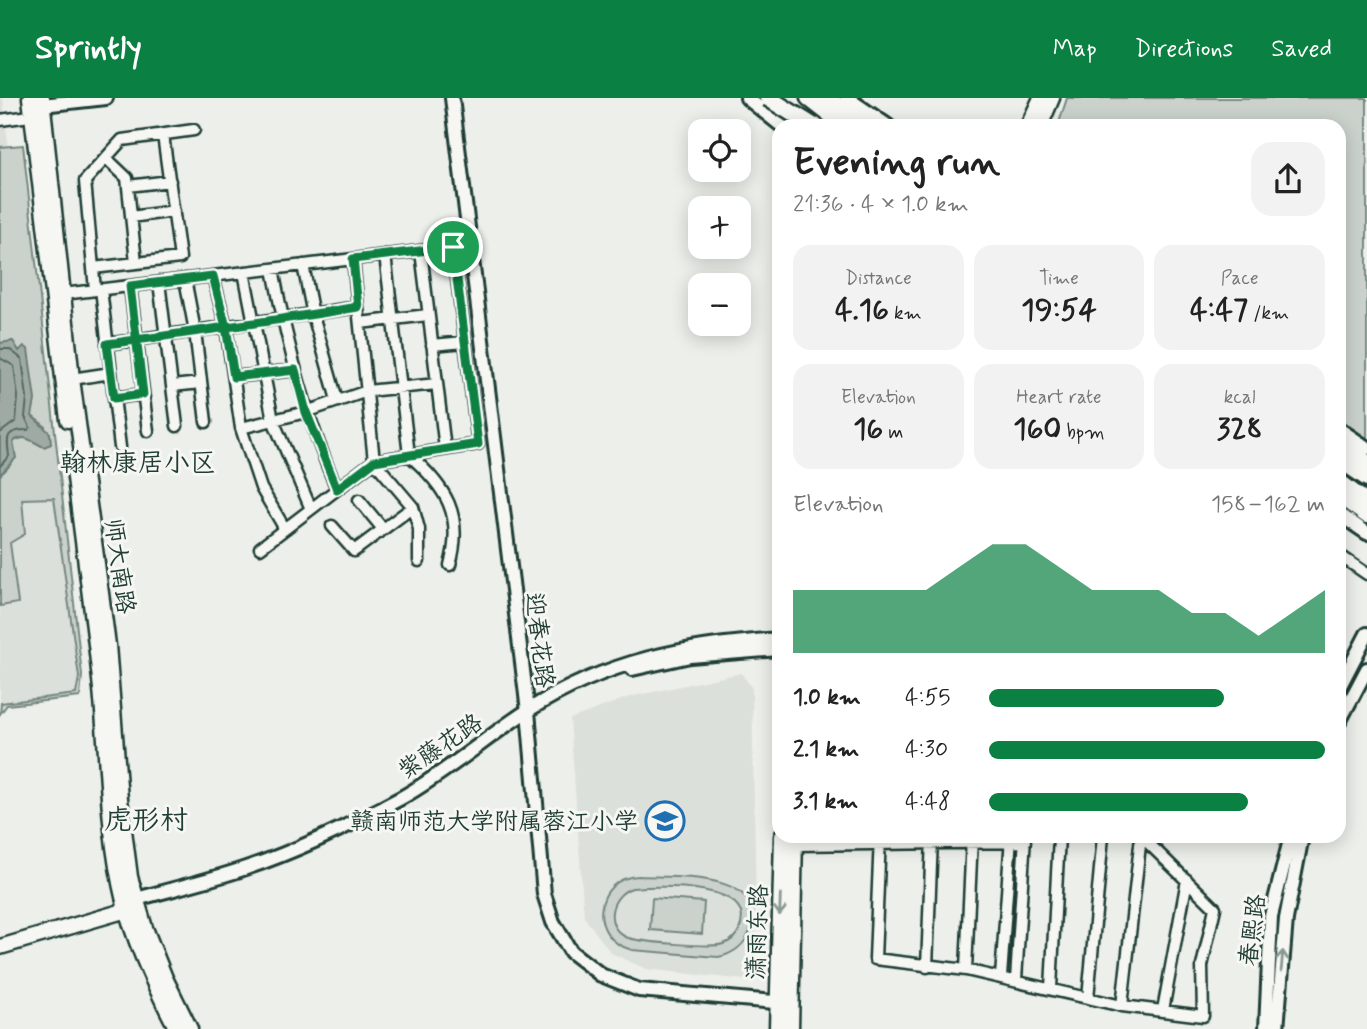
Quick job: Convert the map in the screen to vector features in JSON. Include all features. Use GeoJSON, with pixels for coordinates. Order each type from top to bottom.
{"type":"FeatureCollection","features":[{"type":"Feature","properties":{"kind":"main road"},"geometry":{"type":"LineString","coordinates":[[768,98],[800,119]]}},
{"type":"Feature","properties":{"kind":"main road"},"geometry":{"type":"LineString","coordinates":[[774,98],[802,119]]}},
{"type":"Feature","properties":{"kind":"main road"},"geometry":{"type":"LineString","coordinates":[[783,98],[812,119]]}},
{"type":"Feature","properties":{"kind":"main road"},"geometry":{"type":"LineString","coordinates":[[809,98],[838,119]]}},
{"type":"Feature","properties":{"kind":"main road"},"geometry":{"type":"LineString","coordinates":[[824,98],[842,119]]}},
{"type":"Feature","properties":{"kind":"main road"},"geometry":{"type":"LineString","coordinates":[[824,98],[857,119]]}},
{"type":"Feature","properties":{"kind":"main road"},"geometry":{"type":"LineString","coordinates":[[1031,119],[1041,98]]}},
{"type":"Feature","properties":{"kind":"main road"},"geometry":{"type":"LineString","coordinates":[[1043,119],[1052,98]]}},
{"type":"Feature","properties":{"kind":"main road","name":"师大南路"},"geometry":{"type":"LineString","coordinates":[[37,106],[108,645],[131,905],[190,1029]]}},
{"type":"Feature","properties":{"kind":"main road","name":"师大南路"},"geometry":{"type":"LineString","coordinates":[[37,106],[53,303],[97,646],[109,801],[131,905],[155,984],[177,1029]]}},
{"type":"Feature","properties":{"kind":"main road"},"geometry":{"type":"LineString","coordinates":[[1346,450],[1367,464]]}},
{"type":"Feature","properties":{"kind":"main road"},"geometry":{"type":"LineString","coordinates":[[1346,462],[1367,476]]}},
{"type":"Feature","properties":{"kind":"main road"},"geometry":{"type":"LineString","coordinates":[[1346,484],[1367,496]]}},
{"type":"Feature","properties":{"kind":"main road"},"geometry":{"type":"LineString","coordinates":[[1346,486],[1367,503]]}},
{"type":"Feature","properties":{"kind":"main road"},"geometry":{"type":"LineString","coordinates":[[1346,500],[1367,515]]}},
{"type":"Feature","properties":{"kind":"main road","name":"潇雨东路"},"geometry":{"type":"LineString","coordinates":[[782,843],[785,1003],[791,1029]]}},
{"type":"Feature","properties":{"kind":"main road","name":"潇雨东路"},"geometry":{"type":"LineString","coordinates":[[777,1029],[785,1003],[795,843]]}},
{"type":"Feature","properties":{"kind":"main road"},"geometry":{"type":"LineString","coordinates":[[0,937],[131,905]]}},
{"type":"Feature","properties":{"kind":"main road"},"geometry":{"type":"LineString","coordinates":[[0,947],[131,905]]}},
{"type":"Feature","properties":{"kind":"street"},"geometry":{"type":"LineString","coordinates":[[0,120],[37,106],[106,98]]}},
{"type":"Feature","properties":{"kind":"street","name":"迎春花路"},"geometry":{"type":"LineString","coordinates":[[452,98],[528,715],[544,894],[553,922],[571,952],[601,975],[639,989],[785,1003]]}},
{"type":"Feature","properties":{"kind":"street"},"geometry":{"type":"LineString","coordinates":[[747,98],[773,119]]}},
{"type":"Feature","properties":{"kind":"street"},"geometry":{"type":"LineString","coordinates":[[847,98],[878,119]]}},
{"type":"Feature","properties":{"kind":"street"},"geometry":{"type":"LineString","coordinates":[[120,447],[107,344],[93,268],[85,181],[122,140],[194,130]]}},
{"type":"Feature","properties":{"kind":"street"},"geometry":{"type":"LineString","coordinates":[[93,268],[180,258],[163,135]]}},
{"type":"Feature","properties":{"kind":"street"},"geometry":{"type":"LineString","coordinates":[[106,158],[127,177],[136,262]]}},
{"type":"Feature","properties":{"kind":"street"},"geometry":{"type":"LineString","coordinates":[[128,186],[170,181]]}},
{"type":"Feature","properties":{"kind":"street"},"geometry":{"type":"LineString","coordinates":[[131,217],[174,211]]}},
{"type":"Feature","properties":{"kind":"street"},"geometry":{"type":"LineString","coordinates":[[62,294],[453,247],[478,444],[374,461],[260,548]]}},
{"type":"Feature","properties":{"kind":"street"},"geometry":{"type":"LineString","coordinates":[[421,251],[444,449]]}},
{"type":"Feature","properties":{"kind":"street"},"geometry":{"type":"LineString","coordinates":[[385,256],[409,455],[433,476],[451,504],[457,542],[450,565]]}},
{"type":"Feature","properties":{"kind":"street"},"geometry":{"type":"LineString","coordinates":[[353,259],[374,461],[412,507],[419,529],[419,561]]}},
{"type":"Feature","properties":{"kind":"street"},"geometry":{"type":"LineString","coordinates":[[303,265],[313,315],[337,400]]}},
{"type":"Feature","properties":{"kind":"street"},"geometry":{"type":"LineString","coordinates":[[273,269],[282,319],[306,412],[337,489]]}},
{"type":"Feature","properties":{"kind":"street"},"geometry":{"type":"LineString","coordinates":[[244,272],[273,420],[311,509]]}},
{"type":"Feature","properties":{"kind":"street"},"geometry":{"type":"LineString","coordinates":[[213,276],[226,327],[241,428],[261,488],[285,529]]}},
{"type":"Feature","properties":{"kind":"street"},"geometry":{"type":"LineString","coordinates":[[185,279],[195,331],[206,422]]}},
{"type":"Feature","properties":{"kind":"street"},"geometry":{"type":"LineString","coordinates":[[159,282],[177,426]]}},
{"type":"Feature","properties":{"kind":"street"},"geometry":{"type":"LineString","coordinates":[[130,286],[148,431]]}},
{"type":"Feature","properties":{"kind":"street"},"geometry":{"type":"LineString","coordinates":[[107,344],[358,307]]}},
{"type":"Feature","properties":{"kind":"street"},"geometry":{"type":"LineString","coordinates":[[360,323],[428,315]]}},
{"type":"Feature","properties":{"kind":"street"},"geometry":{"type":"LineString","coordinates":[[432,345],[465,341]]}},
{"type":"Feature","properties":{"kind":"street"},"geometry":{"type":"LineString","coordinates":[[234,377],[295,370]]}},
{"type":"Feature","properties":{"kind":"street"},"geometry":{"type":"LineString","coordinates":[[72,379],[111,373]]}},
{"type":"Feature","properties":{"kind":"street"},"geometry":{"type":"LineString","coordinates":[[172,386],[201,383]]}},
{"type":"Feature","properties":{"kind":"street"},"geometry":{"type":"LineString","coordinates":[[241,428],[306,412],[367,391],[437,384]]}},
{"type":"Feature","properties":{"kind":"street"},"geometry":{"type":"LineString","coordinates":[[114,398],[143,394]]}},
{"type":"Feature","properties":{"kind":"street"},"geometry":{"type":"LineString","coordinates":[[1346,434],[1367,448]]}},
{"type":"Feature","properties":{"kind":"street"},"geometry":{"type":"LineString","coordinates":[[359,500],[383,529]]}},
{"type":"Feature","properties":{"kind":"street"},"geometry":{"type":"LineString","coordinates":[[332,526],[354,551],[412,507]]}},
{"type":"Feature","properties":{"kind":"street"},"geometry":{"type":"LineString","coordinates":[[1346,518],[1367,533]]}},
{"type":"Feature","properties":{"kind":"street"},"geometry":{"type":"LineString","coordinates":[[1346,560],[1367,574]]}},
{"type":"Feature","properties":{"kind":"street"},"geometry":{"type":"LineString","coordinates":[[1346,674],[1367,634]]}},
{"type":"Feature","properties":{"kind":"street","name":"紫藤花路"},"geometry":{"type":"LineString","coordinates":[[131,905],[248,874],[334,839],[445,779],[528,715],[607,671],[641,658],[689,648],[772,640]]}},
{"type":"Feature","properties":{"kind":"street","name":"紫藤花路"},"geometry":{"type":"LineString","coordinates":[[528,715],[633,669],[690,656],[772,650]]}},
{"type":"Feature","properties":{"kind":"street"},"geometry":{"type":"LineString","coordinates":[[1346,709],[1367,669]]}},
{"type":"Feature","properties":{"kind":"street"},"geometry":{"type":"LineString","coordinates":[[880,843],[876,959],[1002,976],[1122,1006],[1203,1016],[1202,966],[1215,908],[1148,843]]}},
{"type":"Feature","properties":{"kind":"street"},"geometry":{"type":"LineString","coordinates":[[927,967],[932,843]]}},
{"type":"Feature","properties":{"kind":"street"},"geometry":{"type":"LineString","coordinates":[[966,970],[972,843]]}},
{"type":"Feature","properties":{"kind":"street"},"geometry":{"type":"LineString","coordinates":[[1002,976],[1010,843]]}},
{"type":"Feature","properties":{"kind":"street"},"geometry":{"type":"LineString","coordinates":[[1016,980],[1025,843]]}},
{"type":"Feature","properties":{"kind":"street"},"geometry":{"type":"LineString","coordinates":[[1051,988],[1059,843]]}},
{"type":"Feature","properties":{"kind":"street"},"geometry":{"type":"LineString","coordinates":[[1088,998],[1102,843]]}},
{"type":"Feature","properties":{"kind":"street"},"geometry":{"type":"LineString","coordinates":[[1122,1006],[1141,843]]}},
{"type":"Feature","properties":{"kind":"street","name":"春熙路"},"geometry":{"type":"LineString","coordinates":[[1266,1029],[1271,916],[1288,843]]}},
{"type":"Feature","properties":{"kind":"street","name":"春熙路"},"geometry":{"type":"LineString","coordinates":[[1277,1029],[1286,919],[1301,843]]}},
{"type":"Feature","properties":{"kind":"street"},"geometry":{"type":"LineString","coordinates":[[1163,1010],[1187,880]]}},
{"type":"Feature","properties":{"kind":"shaded area"},"geometry":{"type":"Polygon","coordinates":[[[0,98],[3,98],[14,199],[31,226],[82,675],[80,697],[7,705],[0,714],[0,98]]]}},
{"type":"Feature","properties":{"kind":"shaded area"},"geometry":{"type":"Polygon","coordinates":[[[1067,98],[1367,98],[1367,440],[1346,425],[1346,119],[1060,119],[1067,98]]]}},
{"type":"Feature","properties":{"kind":"shaded area"},"geometry":{"type":"Polygon","coordinates":[[[23,145],[82,675],[80,697],[7,705],[0,714],[1,703],[76,694],[79,677],[54,498],[22,499],[25,534],[10,543],[18,603],[0,606],[0,475],[13,461],[13,442],[17,439],[25,438],[44,447],[45,426],[32,416],[19,351],[12,341],[0,343],[0,147],[23,145]]]}},
{"type":"Feature","properties":{"kind":"shaded area","name":"赣南师范大学附属蓉江小学"},"geometry":{"type":"Polygon","coordinates":[[[741,673],[752,688],[757,967],[745,980],[646,969],[611,953],[584,917],[570,719],[629,697],[741,673]]]}},
{"type":"Feature","properties":{"kind":"shaded area"},"geometry":{"type":"Polygon","coordinates":[[[639,876],[694,878],[732,887],[745,897],[752,911],[750,931],[738,948],[718,957],[632,950],[617,944],[602,922],[601,909],[612,886],[624,879],[639,876]],[[645,887],[624,892],[614,904],[614,926],[626,937],[691,945],[716,945],[730,941],[739,930],[741,914],[735,903],[721,895],[703,890],[645,887]]]}},
{"type":"Feature","properties":{"kind":"shaded area"},"geometry":{"type":"Polygon","coordinates":[[[652,898],[704,902],[702,934],[650,930],[652,898]]]}},
{"type":"Feature","properties":{"kind":"water"},"geometry":{"type":"Polygon","coordinates":[[[13,341],[19,351],[24,346],[28,349],[35,400],[32,416],[50,433],[51,444],[44,447],[28,439],[17,439],[13,442],[16,458],[0,475],[0,343],[13,341]]]}},
{"type":"Feature","properties":{"kind":"place","name":"赣南师范大学附属蓉江小学"},"geometry":{"type":"Point","coordinates":[665,821]}},
{"type":"Feature","properties":{"kind":"district","name":"翰林康居小区"},"geometry":{"type":"Point","coordinates":[138,462]}},
{"type":"Feature","properties":{"kind":"district","name":"虎形村"},"geometry":{"type":"Point","coordinates":[146,819]}},
{"type":"Feature","properties":{"kind":"route"},"geometry":{"type":"LineString","coordinates":[[453,247],[353,259],[358,307],[313,315],[253,323],[226,327],[166,335],[136,340],[107,344],[114,398],[143,394],[136,340],[130,286],[213,276],[226,327],[234,377],[295,370],[306,412],[337,489],[374,461],[478,444],[453,247]]}}]}
